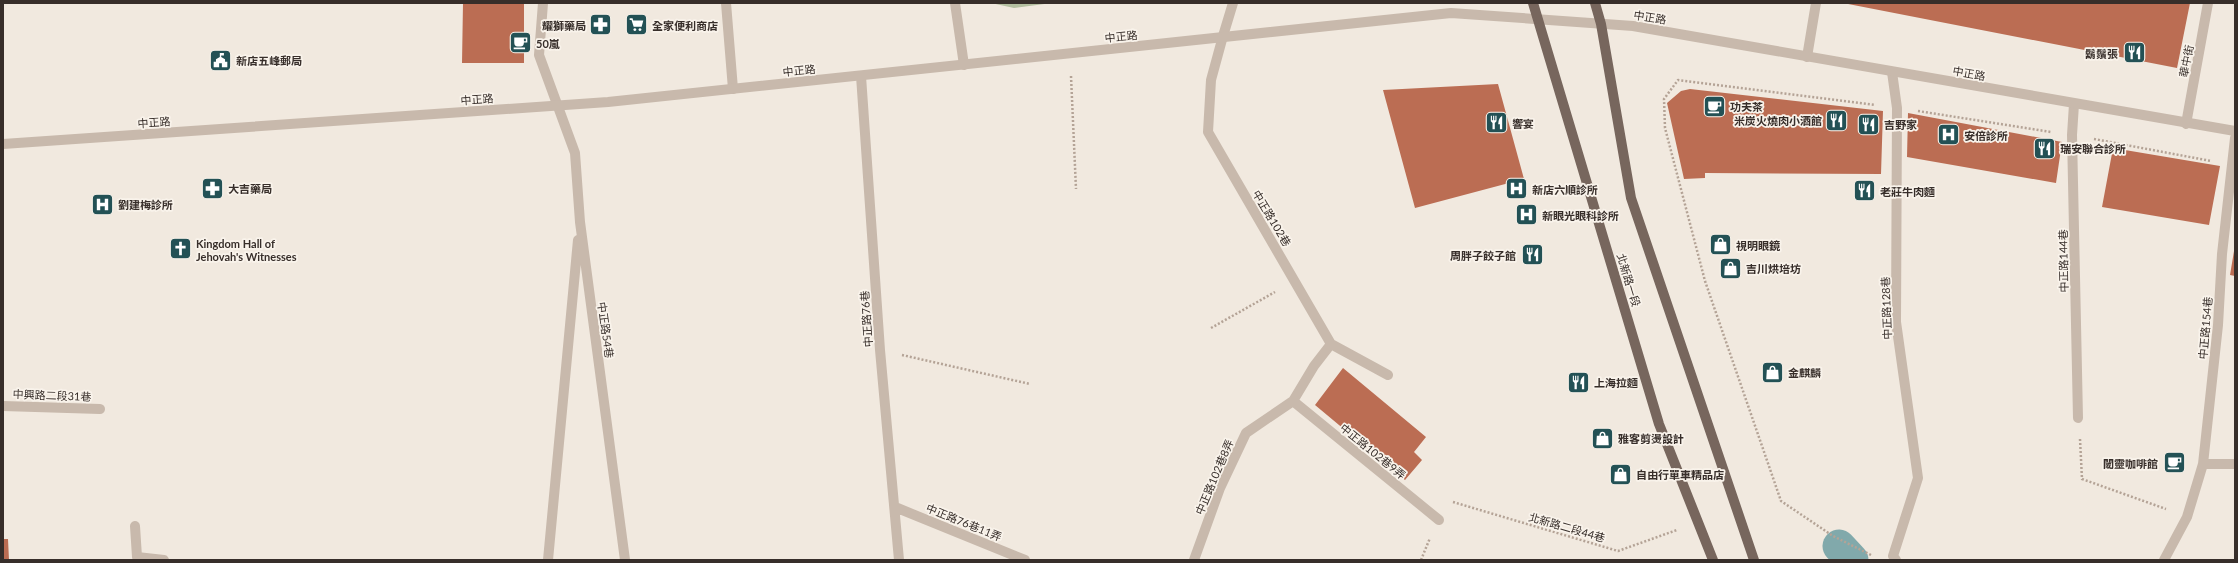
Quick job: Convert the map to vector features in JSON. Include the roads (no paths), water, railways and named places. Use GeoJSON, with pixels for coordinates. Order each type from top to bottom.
{"type":"FeatureCollection","features":[{"type":"Feature","properties":{"kind":"main road","name":"北新路一段"},"geometry":{"type":"LineString","coordinates":[[1533,3],[1659,424],[1712,560]]}},
{"type":"Feature","properties":{"kind":"main road"},"geometry":{"type":"LineString","coordinates":[[1595,3],[1601,24],[1631,198],[1694,389],[1754,560]]}},
{"type":"Feature","properties":{"kind":"street","name":"中正路54巷"},"geometry":{"type":"LineString","coordinates":[[543,3],[539,55],[574,153],[580,222],[625,560]]}},
{"type":"Feature","properties":{"kind":"street"},"geometry":{"type":"LineString","coordinates":[[726,3],[733,89]]}},
{"type":"Feature","properties":{"kind":"street"},"geometry":{"type":"LineString","coordinates":[[955,3],[964,65]]}},
{"type":"Feature","properties":{"kind":"street","name":"中正路102巷"},"geometry":{"type":"LineString","coordinates":[[1233,3],[1211,80],[1208,132],[1252,210],[1296,280],[1332,344]]}},
{"type":"Feature","properties":{"kind":"street"},"geometry":{"type":"LineString","coordinates":[[1807,57],[1816,3]]}},
{"type":"Feature","properties":{"kind":"street","name":"華中街"},"geometry":{"type":"LineString","coordinates":[[2186,124],[2208,3]]}},
{"type":"Feature","properties":{"kind":"street","name":"中正路"},"geometry":{"type":"LineString","coordinates":[[3,144],[557,106],[861,76],[1223,36],[1451,13],[1633,26],[2186,124],[2235,131]]}},
{"type":"Feature","properties":{"kind":"street","name":"中正路128巷"},"geometry":{"type":"LineString","coordinates":[[1892,72],[1897,108],[1896,322],[1918,478],[1893,556],[1896,560]]}},
{"type":"Feature","properties":{"kind":"street","name":"中正路76巷"},"geometry":{"type":"LineString","coordinates":[[861,76],[880,350],[899,560]]}},
{"type":"Feature","properties":{"kind":"street","name":"中正路144巷"},"geometry":{"type":"LineString","coordinates":[[2074,104],[2072,135],[2078,418]]}},
{"type":"Feature","properties":{"kind":"street","name":"中正路154巷"},"geometry":{"type":"LineString","coordinates":[[2164,560],[2187,517],[2203,464],[2218,325],[2222,254],[2235,138]]}},
{"type":"Feature","properties":{"kind":"street"},"geometry":{"type":"LineString","coordinates":[[548,560],[580,222]]}},
{"type":"Feature","properties":{"kind":"street"},"geometry":{"type":"LineString","coordinates":[[1332,344],[1388,376]]}},
{"type":"Feature","properties":{"kind":"street","name":"中正路102巷8弄"},"geometry":{"type":"LineString","coordinates":[[1194,560],[1220,488],[1246,433],[1293,401],[1314,366],[1332,344]]}},
{"type":"Feature","properties":{"kind":"street","name":"中正路102巷9弄"},"geometry":{"type":"LineString","coordinates":[[1293,401],[1439,520]]}},
{"type":"Feature","properties":{"kind":"street","name":"中興路二段31巷"},"geometry":{"type":"LineString","coordinates":[[3,406],[100,409]]}},
{"type":"Feature","properties":{"kind":"street"},"geometry":{"type":"LineString","coordinates":[[2203,464],[2235,464]]}},
{"type":"Feature","properties":{"kind":"street","name":"中正路76巷11弄"},"geometry":{"type":"LineString","coordinates":[[895,507],[1025,560]]}},
{"type":"Feature","properties":{"kind":"street"},"geometry":{"type":"LineString","coordinates":[[135,526],[137,557],[164,560]]}},
{"type":"Feature","properties":{"kind":"waterway"},"geometry":{"type":"LineString","coordinates":[[1839,546],[1852,560]]}},
{"type":"Feature","properties":{"kind":"place","name":"耀獅藥局"},"geometry":{"type":"Point","coordinates":[601,25]}},
{"type":"Feature","properties":{"kind":"place","name":"全家便利商店"},"geometry":{"type":"Point","coordinates":[637,25]}},
{"type":"Feature","properties":{"kind":"place","name":"50嵐"},"geometry":{"type":"Point","coordinates":[521,43]}},
{"type":"Feature","properties":{"kind":"place","name":"鬍鬚張"},"geometry":{"type":"Point","coordinates":[2134,53]}},
{"type":"Feature","properties":{"kind":"place","name":"新店五峰郵局"},"geometry":{"type":"Point","coordinates":[220,60]}},
{"type":"Feature","properties":{"kind":"place","name":"功夫茶"},"geometry":{"type":"Point","coordinates":[1715,106]}},
{"type":"Feature","properties":{"kind":"place","name":"米炭火燒肉小酒館"},"geometry":{"type":"Point","coordinates":[1837,120]}},
{"type":"Feature","properties":{"kind":"place","name":"響宴"},"geometry":{"type":"Point","coordinates":[1496,123]}},
{"type":"Feature","properties":{"kind":"place","name":"吉野家"},"geometry":{"type":"Point","coordinates":[1869,124]}},
{"type":"Feature","properties":{"kind":"place","name":"安倍診所"},"geometry":{"type":"Point","coordinates":[1948,135]}},
{"type":"Feature","properties":{"kind":"place","name":"瑞安聯合診所"},"geometry":{"type":"Point","coordinates":[2045,148]}},
{"type":"Feature","properties":{"kind":"place","name":"大吉藥局"},"geometry":{"type":"Point","coordinates":[213,188]}},
{"type":"Feature","properties":{"kind":"place","name":"新店六順診所"},"geometry":{"type":"Point","coordinates":[1516,189]}},
{"type":"Feature","properties":{"kind":"place","name":"老莊牛肉麵"},"geometry":{"type":"Point","coordinates":[1864,191]}},
{"type":"Feature","properties":{"kind":"place","name":"劉建梅診所"},"geometry":{"type":"Point","coordinates":[103,204]}},
{"type":"Feature","properties":{"kind":"place","name":"新眼光眼科診所"},"geometry":{"type":"Point","coordinates":[1526,215]}},
{"type":"Feature","properties":{"kind":"place","name":"視明眼鏡"},"geometry":{"type":"Point","coordinates":[1721,245]}},
{"type":"Feature","properties":{"kind":"place","name":"Kingdom Hall of Jehovah's Witnesses"},"geometry":{"type":"Point","coordinates":[180,249]}},
{"type":"Feature","properties":{"kind":"place","name":"周胖子餃子館"},"geometry":{"type":"Point","coordinates":[1532,255]}},
{"type":"Feature","properties":{"kind":"place","name":"吉川烘培坊"},"geometry":{"type":"Point","coordinates":[1731,268]}},
{"type":"Feature","properties":{"kind":"place","name":"金麒麟"},"geometry":{"type":"Point","coordinates":[1772,372]}},
{"type":"Feature","properties":{"kind":"place","name":"上海拉麵"},"geometry":{"type":"Point","coordinates":[1579,382]}},
{"type":"Feature","properties":{"kind":"place","name":"雅客剪燙設計"},"geometry":{"type":"Point","coordinates":[1602,438]}},
{"type":"Feature","properties":{"kind":"place","name":"閾靈咖啡館"},"geometry":{"type":"Point","coordinates":[2174,463]}},
{"type":"Feature","properties":{"kind":"place","name":"自由行單車精品店"},"geometry":{"type":"Point","coordinates":[1621,474]}}]}
